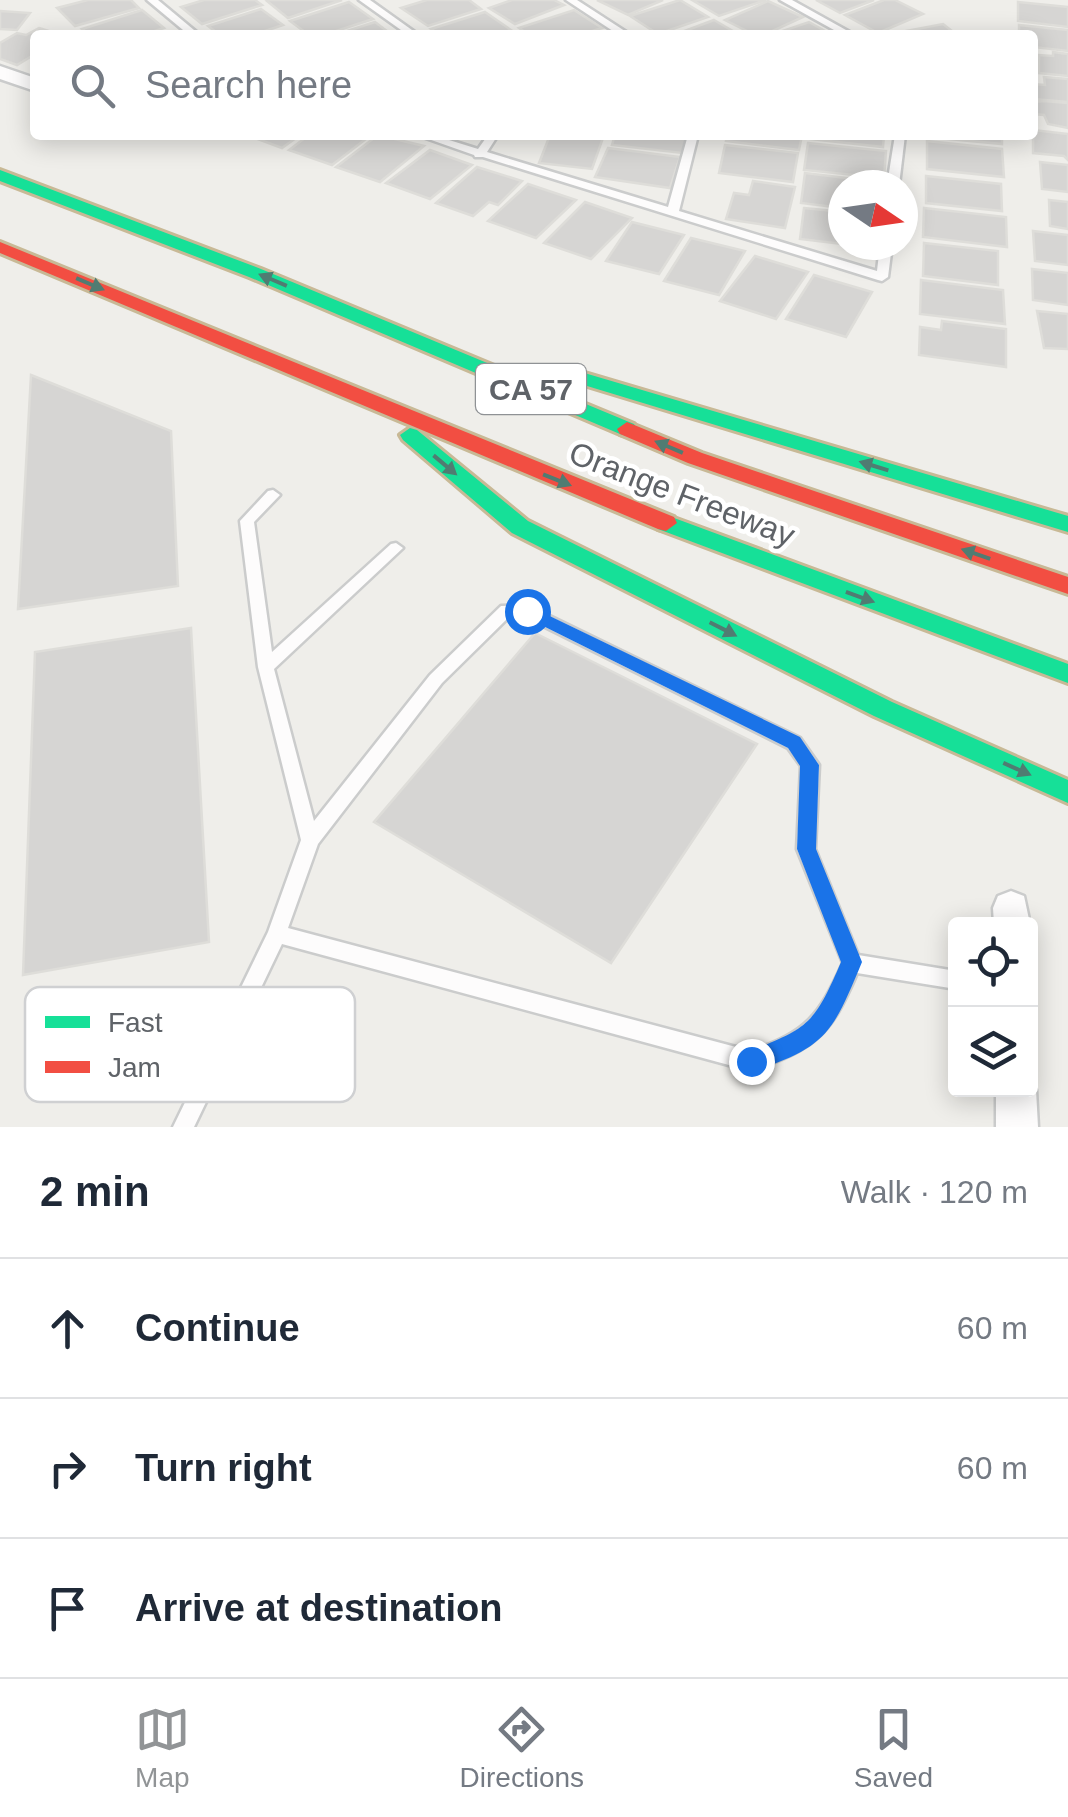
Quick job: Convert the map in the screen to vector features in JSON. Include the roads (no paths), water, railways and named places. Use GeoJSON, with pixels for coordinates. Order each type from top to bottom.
{"type":"FeatureCollection","features":[{"type":"Feature","properties":{"kind":"highway","name":"Orange Freeway"},"geometry":{"type":"LineString","coordinates":[[0,176],[326,302],[695,458],[1068,586]]}},
{"type":"Feature","properties":{"kind":"highway","name":"Orange Freeway"},"geometry":{"type":"LineString","coordinates":[[0,246],[741,553],[1068,674]]}},
{"type":"Feature","properties":{"kind":"highway"},"geometry":{"type":"LineString","coordinates":[[326,302],[1068,524]]}},
{"type":"Feature","properties":{"kind":"highway"},"geometry":{"type":"LineString","coordinates":[[370,402],[520,528],[883,709],[1068,792]]}},
{"type":"Feature","properties":{"kind":"street"},"geometry":{"type":"LineString","coordinates":[[0,72],[30,83]]}},
{"type":"Feature","properties":{"kind":"street"},"geometry":{"type":"LineString","coordinates":[[1016,1097],[1018,1127]]}},
{"type":"Feature","properties":{"kind":"lane"},"geometry":{"type":"LineString","coordinates":[[152,0],[189,30]]}},
{"type":"Feature","properties":{"kind":"lane"},"geometry":{"type":"LineString","coordinates":[[364,0],[407,30]]}},
{"type":"Feature","properties":{"kind":"lane"},"geometry":{"type":"LineString","coordinates":[[571,0],[618,30]]}},
{"type":"Feature","properties":{"kind":"lane"},"geometry":{"type":"LineString","coordinates":[[785,0],[841,30]]}},
{"type":"Feature","properties":{"kind":"lane"},"geometry":{"type":"LineString","coordinates":[[437,140],[882,277],[884,260]]}},
{"type":"Feature","properties":{"kind":"lane"},"geometry":{"type":"LineString","coordinates":[[480,154],[490,140]]}},
{"type":"Feature","properties":{"kind":"lane"},"geometry":{"type":"LineString","coordinates":[[672,214],[692,140]]}},
{"type":"Feature","properties":{"kind":"lane"},"geometry":{"type":"LineString","coordinates":[[896,170],[899,140]]}},
{"type":"Feature","properties":{"kind":"lane"},"geometry":{"type":"LineString","coordinates":[[273,495],[247,521],[266,666],[310,840]]}},
{"type":"Feature","properties":{"kind":"lane"},"geometry":{"type":"LineString","coordinates":[[266,666],[396,548]]}},
{"type":"Feature","properties":{"kind":"lane"},"geometry":{"type":"LineString","coordinates":[[251,987],[277,934],[310,840],[436,680],[506,610],[527,611],[794,742],[810,765],[806,849],[852,962],[829,1017],[792,1048],[751,1061],[277,934]]}},
{"type":"Feature","properties":{"kind":"lane"},"geometry":{"type":"LineString","coordinates":[[852,962],[948,979]]}},
{"type":"Feature","properties":{"kind":"lane"},"geometry":{"type":"LineString","coordinates":[[183,1127],[195,1102]]}}]}
